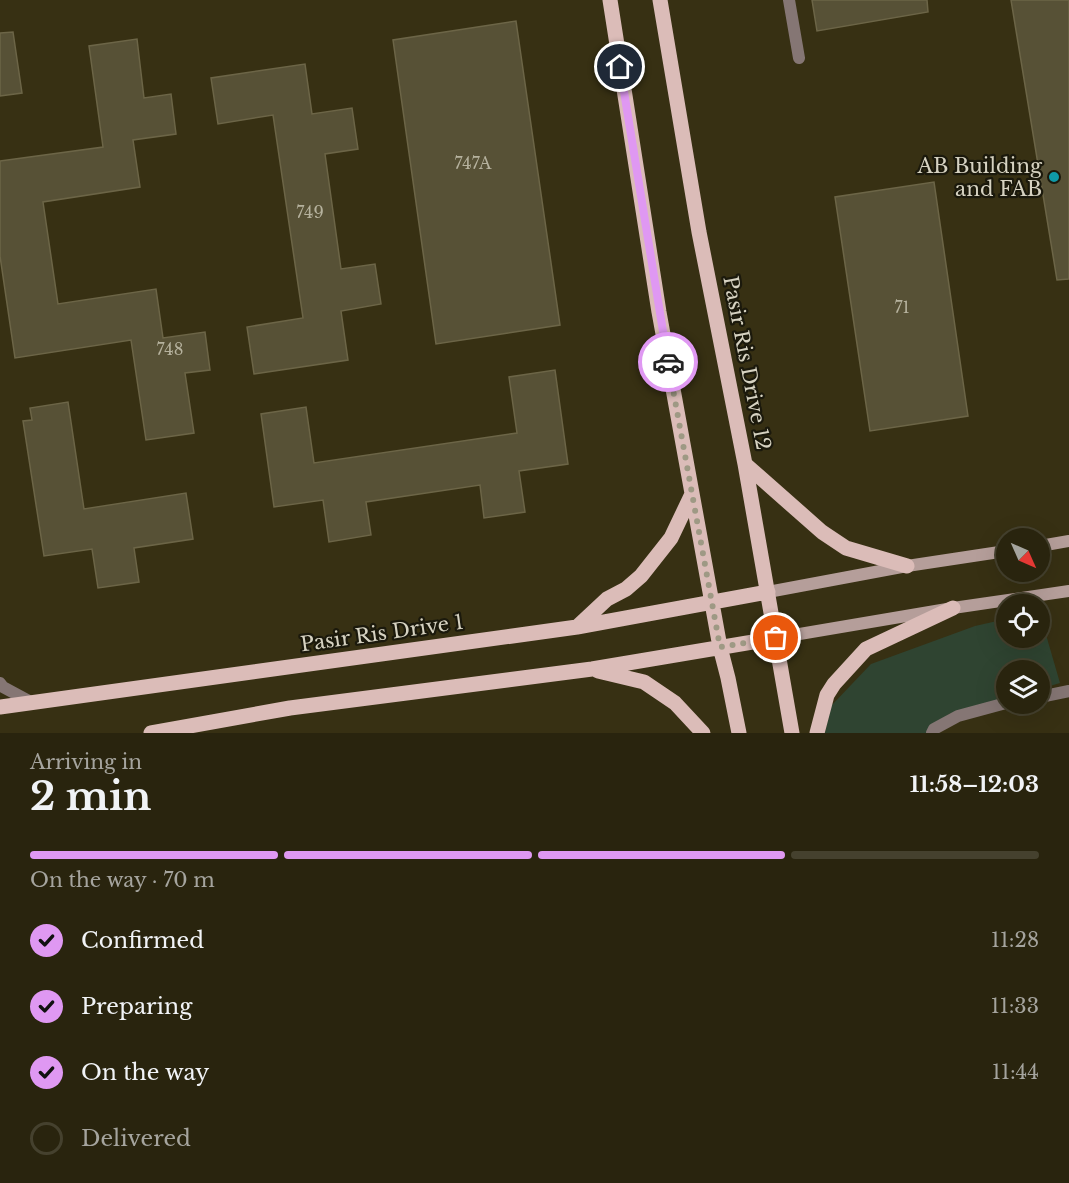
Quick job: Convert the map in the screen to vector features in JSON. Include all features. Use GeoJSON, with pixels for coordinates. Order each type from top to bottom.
{"type":"FeatureCollection","features":[{"type":"Feature","properties":{"kind":"main road"},"geometry":{"type":"LineString","coordinates":[[610,0],[659,312],[720,647],[739,733]]}},
{"type":"Feature","properties":{"kind":"main road","name":"Pasir Ris Drive 12"},"geometry":{"type":"LineString","coordinates":[[660,0],[699,232],[745,464],[792,733]]}},
{"type":"Feature","properties":{"kind":"main road"},"geometry":{"type":"LineString","coordinates":[[745,464],[822,532],[846,548],[907,566]]}},
{"type":"Feature","properties":{"kind":"main road"},"geometry":{"type":"LineString","coordinates":[[577,627],[608,599],[626,589],[641,576],[671,538],[692,494]]}},
{"type":"Feature","properties":{"kind":"main road"},"geometry":{"type":"LineString","coordinates":[[1050,544],[1069,541]]}},
{"type":"Feature","properties":{"kind":"main road"},"geometry":{"type":"LineString","coordinates":[[768,592],[907,566],[996,553]]}},
{"type":"Feature","properties":{"kind":"main road"},"geometry":{"type":"LineString","coordinates":[[151,733],[290,708],[592,669],[953,608],[1069,591]]}},
{"type":"Feature","properties":{"kind":"main road","name":"Pasir Ris Drive 1"},"geometry":{"type":"LineString","coordinates":[[0,707],[30,701],[577,627],[768,592]]}},
{"type":"Feature","properties":{"kind":"main road"},"geometry":{"type":"LineString","coordinates":[[817,733],[827,695],[866,649],[953,608]]}},
{"type":"Feature","properties":{"kind":"main road"},"geometry":{"type":"LineString","coordinates":[[592,669],[644,682],[675,703],[704,733]]}},
{"type":"Feature","properties":{"kind":"street"},"geometry":{"type":"LineString","coordinates":[[789,0],[799,58]]}},
{"type":"Feature","properties":{"kind":"street"},"geometry":{"type":"LineString","coordinates":[[0,683],[3,687],[30,701]]}},
{"type":"Feature","properties":{"kind":"street"},"geometry":{"type":"LineString","coordinates":[[1050,695],[1069,691]]}},
{"type":"Feature","properties":{"kind":"street"},"geometry":{"type":"LineString","coordinates":[[932,733],[934,729],[958,716],[996,706]]}},
{"type":"Feature","properties":{"kind":"green space"},"geometry":{"type":"Polygon","coordinates":[[[996,621],[996,648],[1050,648],[1060,683],[1050,686],[1050,660],[996,660],[996,701],[949,714],[926,733],[825,733],[831,706],[871,664],[975,626],[996,621]]]}},
{"type":"Feature","properties":{"kind":"building"},"geometry":{"type":"Polygon","coordinates":[[[812,0],[927,0],[928,12],[817,31],[812,0]]]}},
{"type":"Feature","properties":{"kind":"building","name":"AB Building and FAB"},"geometry":{"type":"Polygon","coordinates":[[[1011,0],[1069,0],[1069,279],[1057,280],[1011,0]]]}},
{"type":"Feature","properties":{"kind":"building"},"geometry":{"type":"Polygon","coordinates":[[[516,21],[560,325],[436,344],[393,40],[516,21]]]}},
{"type":"Feature","properties":{"kind":"building"},"geometry":{"type":"Polygon","coordinates":[[[13,32],[22,93],[0,96],[0,33],[13,32]]]}},
{"type":"Feature","properties":{"kind":"building"},"geometry":{"type":"Polygon","coordinates":[[[137,39],[144,98],[171,94],[176,134],[133,140],[140,187],[43,202],[58,304],[156,289],[163,338],[205,332],[210,370],[185,373],[194,433],[146,440],[131,340],[15,358],[0,256],[0,161],[103,147],[89,46],[137,39]]]}},
{"type":"Feature","properties":{"kind":"building"},"geometry":{"type":"Polygon","coordinates":[[[305,64],[312,114],[352,108],[358,149],[325,154],[341,269],[375,264],[381,304],[341,311],[348,360],[254,374],[247,327],[303,318],[273,115],[218,124],[211,78],[305,64]]]}},
{"type":"Feature","properties":{"kind":"building"},"geometry":{"type":"Polygon","coordinates":[[[934,182],[968,416],[870,431],[835,197],[934,182]]]}},
{"type":"Feature","properties":{"kind":"building"},"geometry":{"type":"Polygon","coordinates":[[[555,370],[568,464],[519,471],[525,512],[484,518],[480,485],[366,502],[371,535],[329,542],[323,500],[274,507],[261,414],[306,407],[314,463],[517,433],[509,377],[555,370]]]}},
{"type":"Feature","properties":{"kind":"building"},"geometry":{"type":"Polygon","coordinates":[[[68,402],[84,509],[186,493],[193,539],[134,548],[139,582],[98,588],[92,549],[44,556],[23,421],[32,420],[30,408],[68,402]]]}},
{"type":"Feature","properties":{"kind":"way so far"},"geometry":{"type":"LineString","coordinates":[[668,362],[720,647],[776,638]]}},
{"type":"Feature","properties":{"kind":"place","name":"AB Building and FAB"},"geometry":{"type":"Point","coordinates":[1054,177]}},
{"type":"Feature","properties":{"kind":"route"},"geometry":{"type":"LineString","coordinates":[[620,67],[668,362]]}}]}
